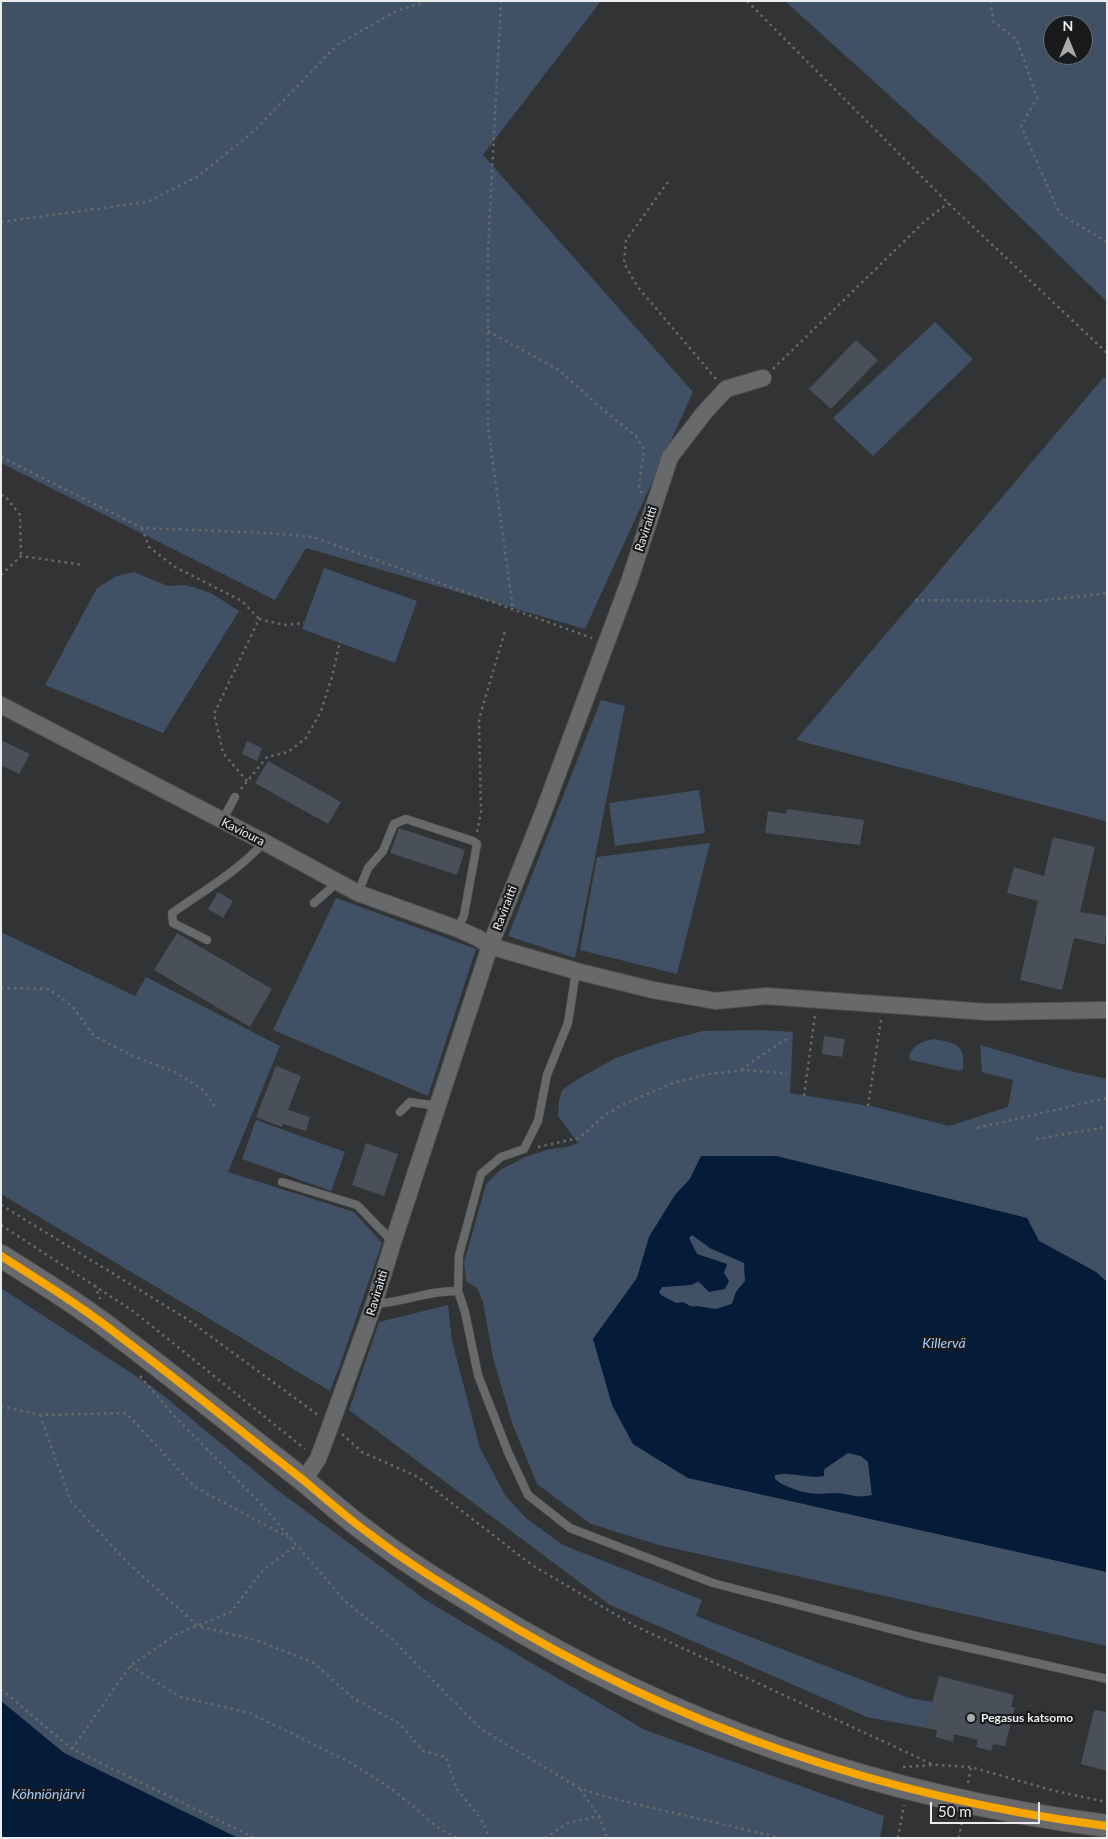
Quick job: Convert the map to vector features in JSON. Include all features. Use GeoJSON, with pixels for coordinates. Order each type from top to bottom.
{"type":"FeatureCollection","features":[{"type":"Feature","properties":{"kind":"street"},"geometry":{"type":"LineString","coordinates":[[726,389],[763,378]]}},
{"type":"Feature","properties":{"kind":"street","name":"Raviraitti"},"geometry":{"type":"LineString","coordinates":[[303,1480],[318,1459],[332,1424],[374,1304],[392,1242],[490,946],[543,813],[629,582],[670,456],[726,389]]}},
{"type":"Feature","properties":{"kind":"street","name":"Kavioura"},"geometry":{"type":"LineString","coordinates":[[2,707],[264,842],[358,893],[478,938],[490,946],[576,971],[653,990],[716,1001],[766,996],[988,1012],[1107,1010]]}},
{"type":"Feature","properties":{"kind":"street"},"geometry":{"type":"LineString","coordinates":[[1,1256],[119,1335],[370,1535],[431,1577],[533,1640],[615,1682],[682,1713],[764,1746],[855,1775],[948,1799],[1049,1818],[1107,1826]]}},
{"type":"Feature","properties":{"kind":"lane"},"geometry":{"type":"LineString","coordinates":[[222,821],[235,797]]}},
{"type":"Feature","properties":{"kind":"lane"},"geometry":{"type":"LineString","coordinates":[[358,893],[368,868],[383,851],[394,824],[406,819],[473,841],[477,844],[464,915],[458,930]]}},
{"type":"Feature","properties":{"kind":"lane"},"geometry":{"type":"LineString","coordinates":[[207,940],[174,923],[172,913],[248,858],[264,842]]}},
{"type":"Feature","properties":{"kind":"lane"},"geometry":{"type":"LineString","coordinates":[[314,903],[335,882]]}},
{"type":"Feature","properties":{"kind":"lane"},"geometry":{"type":"LineString","coordinates":[[576,971],[568,1022],[547,1075],[538,1121],[524,1149],[501,1157],[481,1174],[459,1255],[458,1291],[465,1312],[478,1375],[508,1452],[528,1496],[570,1528],[713,1583],[921,1637],[1107,1679]]}},
{"type":"Feature","properties":{"kind":"lane"},"geometry":{"type":"LineString","coordinates":[[400,1112],[410,1102],[437,1106]]}},
{"type":"Feature","properties":{"kind":"lane"},"geometry":{"type":"LineString","coordinates":[[282,1182],[357,1205],[392,1242]]}},
{"type":"Feature","properties":{"kind":"lane"},"geometry":{"type":"LineString","coordinates":[[374,1304],[445,1291],[458,1291]]}},
{"type":"Feature","properties":{"kind":"path"},"geometry":{"type":"LineString","coordinates":[[1,222],[147,202],[198,177],[253,132],[337,45],[396,11],[427,1]]}},
{"type":"Feature","properties":{"kind":"path"},"geometry":{"type":"LineString","coordinates":[[501,1],[488,248],[488,427],[512,610]]}},
{"type":"Feature","properties":{"kind":"path"},"geometry":{"type":"LineString","coordinates":[[747,1],[948,203],[1107,352]]}},
{"type":"Feature","properties":{"kind":"path"},"geometry":{"type":"LineString","coordinates":[[990,1],[994,22],[1017,40],[1037,98],[1021,126],[1060,214],[1107,242]]}},
{"type":"Feature","properties":{"kind":"path"},"geometry":{"type":"LineString","coordinates":[[668,182],[626,240],[624,263],[637,286],[703,366],[726,389]]}},
{"type":"Feature","properties":{"kind":"path"},"geometry":{"type":"LineString","coordinates":[[763,378],[789,355],[925,221],[948,203]]}},
{"type":"Feature","properties":{"kind":"path"},"geometry":{"type":"LineString","coordinates":[[488,331],[559,370],[601,408],[636,436],[644,450],[639,486],[650,517]]}},
{"type":"Feature","properties":{"kind":"path"},"geometry":{"type":"LineString","coordinates":[[1,457],[142,528],[268,533],[313,537],[512,610],[606,642]]}},
{"type":"Feature","properties":{"kind":"path"},"geometry":{"type":"LineString","coordinates":[[1,495],[5,496],[20,515],[21,556],[1,574]]}},
{"type":"Feature","properties":{"kind":"path"},"geometry":{"type":"LineString","coordinates":[[142,528],[149,547],[175,567],[242,601],[259,619],[284,625],[304,623]]}},
{"type":"Feature","properties":{"kind":"path"},"geometry":{"type":"LineString","coordinates":[[21,556],[84,565]]}},
{"type":"Feature","properties":{"kind":"path"},"geometry":{"type":"LineString","coordinates":[[914,600],[1038,601],[1107,593]]}},
{"type":"Feature","properties":{"kind":"path"},"geometry":{"type":"LineString","coordinates":[[248,780],[223,753],[214,714],[259,619]]}},
{"type":"Feature","properties":{"kind":"path"},"geometry":{"type":"LineString","coordinates":[[477,844],[481,812],[479,718],[505,631]]}},
{"type":"Feature","properties":{"kind":"path"},"geometry":{"type":"LineString","coordinates":[[235,797],[267,757],[288,752],[306,738],[321,711],[332,677],[340,641]]}},
{"type":"Feature","properties":{"kind":"path"},"geometry":{"type":"LineString","coordinates":[[1,988],[48,989],[72,1006],[94,1036],[133,1056],[175,1072],[202,1089],[216,1108]]}},
{"type":"Feature","properties":{"kind":"path"},"geometry":{"type":"LineString","coordinates":[[804,1096],[817,999]]}},
{"type":"Feature","properties":{"kind":"path"},"geometry":{"type":"LineString","coordinates":[[868,1106],[884,1004]]}},
{"type":"Feature","properties":{"kind":"path"},"geometry":{"type":"LineString","coordinates":[[742,1070],[750,1062],[788,1038]]}},
{"type":"Feature","properties":{"kind":"path"},"geometry":{"type":"LineString","coordinates":[[524,1149],[579,1138],[605,1115],[624,1104],[673,1083],[709,1074],[742,1070],[788,1072]]}},
{"type":"Feature","properties":{"kind":"path"},"geometry":{"type":"LineString","coordinates":[[977,1128],[1107,1098]]}},
{"type":"Feature","properties":{"kind":"path"},"geometry":{"type":"LineString","coordinates":[[1036,1140],[1107,1126]]}},
{"type":"Feature","properties":{"kind":"path"},"geometry":{"type":"LineString","coordinates":[[1,1205],[187,1319],[332,1424],[362,1452],[418,1477],[532,1565],[635,1626],[936,1765]]}},
{"type":"Feature","properties":{"kind":"path"},"geometry":{"type":"LineString","coordinates":[[1,1225],[133,1311],[318,1459]]}},
{"type":"Feature","properties":{"kind":"path"},"geometry":{"type":"LineString","coordinates":[[95,1285],[101,1301]]}},
{"type":"Feature","properties":{"kind":"path"},"geometry":{"type":"LineString","coordinates":[[140,1376],[175,1417],[261,1504],[345,1601],[393,1640],[481,1729],[579,1788],[606,1797],[781,1838]]}},
{"type":"Feature","properties":{"kind":"path"},"geometry":{"type":"LineString","coordinates":[[1,1406],[40,1415],[126,1413],[195,1487],[289,1537]]}},
{"type":"Feature","properties":{"kind":"path"},"geometry":{"type":"LineString","coordinates":[[40,1415],[71,1502],[128,1563],[198,1626],[259,1641],[314,1663],[353,1698],[400,1724],[423,1751],[446,1757],[456,1788],[481,1819],[490,1838]]}},
{"type":"Feature","properties":{"kind":"path"},"geometry":{"type":"LineString","coordinates":[[72,1749],[130,1666],[176,1634],[231,1612],[264,1569],[296,1546]]}},
{"type":"Feature","properties":{"kind":"path"},"geometry":{"type":"LineString","coordinates":[[130,1666],[181,1697],[250,1713],[351,1763],[392,1789],[441,1830],[458,1838]]}},
{"type":"Feature","properties":{"kind":"path"},"geometry":{"type":"LineString","coordinates":[[1,1689],[72,1749],[255,1838]]}},
{"type":"Feature","properties":{"kind":"path"},"geometry":{"type":"LineString","coordinates":[[897,1767],[936,1765],[971,1767],[1055,1791],[1107,1802]]}},
{"type":"Feature","properties":{"kind":"path"},"geometry":{"type":"LineString","coordinates":[[968,1788],[971,1767]]}},
{"type":"Feature","properties":{"kind":"path"},"geometry":{"type":"LineString","coordinates":[[579,1788],[599,1816],[607,1838]]}},
{"type":"Feature","properties":{"kind":"path"},"geometry":{"type":"LineString","coordinates":[[898,1838],[907,1788]]}},
{"type":"Feature","properties":{"kind":"path"},"geometry":{"type":"LineString","coordinates":[[959,1838],[963,1815]]}},
{"type":"Feature","properties":{"kind":"path"},"geometry":{"type":"LineString","coordinates":[[545,1838],[568,1823],[599,1816]]}},
{"type":"Feature","properties":{"kind":"shaded area"},"geometry":{"type":"Polygon","coordinates":[[[1,1],[601,1],[483,155],[693,392],[585,629],[306,548],[275,600],[1,463],[1,1]]]}},
{"type":"Feature","properties":{"kind":"shaded area"},"geometry":{"type":"Polygon","coordinates":[[[785,1],[1107,1],[1107,302],[977,175],[785,1]]]}},
{"type":"Feature","properties":{"kind":"shaded area"},"geometry":{"type":"Polygon","coordinates":[[[935,322],[973,359],[873,456],[833,418],[935,322]]]}},
{"type":"Feature","properties":{"kind":"shaded area"},"geometry":{"type":"Polygon","coordinates":[[[1104,377],[1107,380],[1107,823],[796,740],[1104,377]]]}},
{"type":"Feature","properties":{"kind":"shaded area"},"geometry":{"type":"Polygon","coordinates":[[[324,568],[417,601],[395,663],[302,629],[324,568]]]}},
{"type":"Feature","properties":{"kind":"shaded area"},"geometry":{"type":"Polygon","coordinates":[[[134,572],[168,586],[186,585],[211,593],[239,611],[163,733],[45,685],[97,588],[117,576],[134,572]]]}},
{"type":"Feature","properties":{"kind":"shaded area"},"geometry":{"type":"Polygon","coordinates":[[[601,700],[625,706],[575,958],[508,936],[601,700]]]}},
{"type":"Feature","properties":{"kind":"shaded area"},"geometry":{"type":"Polygon","coordinates":[[[699,790],[705,833],[615,846],[609,803],[699,790]]]}},
{"type":"Feature","properties":{"kind":"shaded area"},"geometry":{"type":"Polygon","coordinates":[[[710,843],[677,974],[580,950],[597,857],[710,843]]]}},
{"type":"Feature","properties":{"kind":"shaded area"},"geometry":{"type":"Polygon","coordinates":[[[336,898],[476,949],[428,1096],[273,1030],[336,898]]]}},
{"type":"Feature","properties":{"kind":"shaded area"},"geometry":{"type":"Polygon","coordinates":[[[1,932],[135,996],[146,977],[280,1046],[228,1172],[354,1212],[382,1243],[330,1391],[1,1194],[1,932]]]}},
{"type":"Feature","properties":{"kind":"shaded area"},"geometry":{"type":"Polygon","coordinates":[[[761,1030],[793,1032],[790,1093],[875,1107],[949,1126],[1008,1107],[1013,1080],[982,1072],[980,1045],[1066,1070],[1107,1079],[1107,1282],[1096,1272],[1039,1241],[1027,1218],[776,1156],[701,1156],[690,1179],[675,1195],[649,1237],[637,1278],[593,1339],[633,1444],[688,1478],[1107,1572],[1107,1646],[659,1545],[591,1524],[537,1484],[512,1423],[493,1358],[483,1302],[477,1288],[466,1281],[464,1263],[486,1184],[500,1170],[525,1157],[578,1143],[558,1116],[562,1090],[578,1079],[616,1058],[661,1042],[703,1031],[761,1030]]]}},
{"type":"Feature","properties":{"kind":"shaded area"},"geometry":{"type":"Polygon","coordinates":[[[934,1039],[958,1046],[963,1054],[963,1069],[959,1071],[911,1060],[909,1056],[916,1046],[922,1042],[934,1039]]]}},
{"type":"Feature","properties":{"kind":"shaded area"},"geometry":{"type":"Polygon","coordinates":[[[256,1120],[345,1152],[331,1191],[242,1159],[256,1120]]]}},
{"type":"Feature","properties":{"kind":"shaded area"},"geometry":{"type":"Polygon","coordinates":[[[692,1234],[710,1248],[744,1263],[745,1281],[736,1292],[732,1304],[719,1309],[684,1305],[667,1300],[658,1292],[662,1287],[691,1285],[724,1273],[727,1264],[697,1254],[689,1238],[692,1234]]]}},
{"type":"Feature","properties":{"kind":"shaded area"},"geometry":{"type":"Polygon","coordinates":[[[1,1288],[154,1388],[280,1492],[427,1601],[645,1730],[884,1816],[880,1838],[238,1838],[64,1753],[1,1701],[1,1288]]]}},
{"type":"Feature","properties":{"kind":"shaded area"},"geometry":{"type":"Polygon","coordinates":[[[448,1305],[452,1341],[480,1448],[505,1495],[527,1519],[563,1545],[702,1600],[696,1616],[909,1698],[933,1702],[926,1728],[867,1717],[610,1605],[349,1410],[379,1322],[448,1305]]]}},
{"type":"Feature","properties":{"kind":"shaded area"},"geometry":{"type":"Polygon","coordinates":[[[847,1453],[861,1456],[868,1462],[872,1495],[858,1498],[834,1493],[805,1493],[780,1483],[775,1479],[775,1475],[784,1474],[818,1477],[824,1470],[847,1453]]]}},
{"type":"Feature","properties":{"kind":"water","name":"Killervä"},"geometry":{"type":"Polygon","coordinates":[[[701,1156],[776,1156],[1027,1218],[1039,1241],[1096,1272],[1107,1282],[1107,1572],[688,1478],[633,1444],[612,1405],[593,1339],[637,1278],[649,1237],[675,1195],[690,1179],[701,1156]],[[692,1235],[689,1238],[697,1254],[727,1264],[724,1273],[729,1281],[725,1289],[709,1292],[698,1281],[691,1285],[662,1287],[659,1292],[676,1303],[683,1302],[692,1307],[716,1309],[732,1304],[736,1292],[745,1281],[744,1263],[710,1248],[692,1235]],[[848,1453],[824,1469],[824,1476],[812,1477],[781,1474],[775,1475],[775,1479],[789,1488],[807,1493],[872,1495],[868,1462],[861,1456],[848,1453]]]}},
{"type":"Feature","properties":{"kind":"water","name":"Köhniönjärvi"},"geometry":{"type":"Polygon","coordinates":[[[1,1701],[64,1753],[238,1838],[1,1838],[1,1701]]]}},
{"type":"Feature","properties":{"kind":"building"},"geometry":{"type":"Polygon","coordinates":[[[856,340],[878,360],[831,409],[809,389],[856,340]]]}},
{"type":"Feature","properties":{"kind":"building"},"geometry":{"type":"Polygon","coordinates":[[[1,740],[30,754],[19,774],[1,765],[1,740]]]}},
{"type":"Feature","properties":{"kind":"building"},"geometry":{"type":"Polygon","coordinates":[[[247,741],[262,748],[257,761],[242,754],[247,741]]]}},
{"type":"Feature","properties":{"kind":"building"},"geometry":{"type":"Polygon","coordinates":[[[268,761],[341,802],[328,824],[255,783],[268,761]]]}},
{"type":"Feature","properties":{"kind":"building"},"geometry":{"type":"Polygon","coordinates":[[[787,809],[864,820],[860,845],[765,833],[768,811],[786,814],[787,809]]]}},
{"type":"Feature","properties":{"kind":"building"},"geometry":{"type":"Polygon","coordinates":[[[399,828],[465,850],[457,875],[390,853],[399,828]]]}},
{"type":"Feature","properties":{"kind":"building"},"geometry":{"type":"Polygon","coordinates":[[[1053,837],[1095,847],[1080,912],[1107,916],[1105,945],[1074,938],[1062,990],[1020,980],[1038,901],[1007,893],[1014,867],[1044,876],[1053,837]]]}},
{"type":"Feature","properties":{"kind":"building"},"geometry":{"type":"Polygon","coordinates":[[[218,892],[233,901],[223,918],[208,909],[218,892]]]}},
{"type":"Feature","properties":{"kind":"building"},"geometry":{"type":"Polygon","coordinates":[[[177,933],[272,989],[250,1027],[154,970],[177,933]]]}},
{"type":"Feature","properties":{"kind":"building"},"geometry":{"type":"Polygon","coordinates":[[[824,1036],[845,1039],[842,1057],[822,1054],[824,1036]]]}},
{"type":"Feature","properties":{"kind":"building"},"geometry":{"type":"Polygon","coordinates":[[[276,1066],[301,1076],[288,1110],[310,1117],[306,1131],[283,1124],[282,1127],[256,1117],[276,1066]]]}},
{"type":"Feature","properties":{"kind":"building"},"geometry":{"type":"Polygon","coordinates":[[[366,1143],[398,1154],[384,1196],[352,1185],[366,1143]]]}},
{"type":"Feature","properties":{"kind":"building","name":"Pegasus katsomo"},"geometry":{"type":"Polygon","coordinates":[[[939,1676],[1014,1695],[1011,1707],[1015,1707],[1005,1746],[993,1744],[991,1751],[976,1747],[978,1740],[954,1734],[953,1742],[936,1737],[937,1730],[926,1728],[939,1676]]]}},
{"type":"Feature","properties":{"kind":"building"},"geometry":{"type":"Polygon","coordinates":[[[1094,1710],[1107,1712],[1107,1771],[1081,1764],[1094,1710]]]}},
{"type":"Feature","properties":{"kind":"transit line"},"geometry":{"type":"LineString","coordinates":[[1,1256],[63,1295],[108,1327],[302,1479],[353,1522],[398,1555],[555,1650],[630,1688],[706,1722],[783,1751],[862,1776],[942,1796],[1024,1813],[1107,1826]]}},
{"type":"Feature","properties":{"kind":"place","name":"Pegasus katsomo"},"geometry":{"type":"Point","coordinates":[971,1718]}}]}
